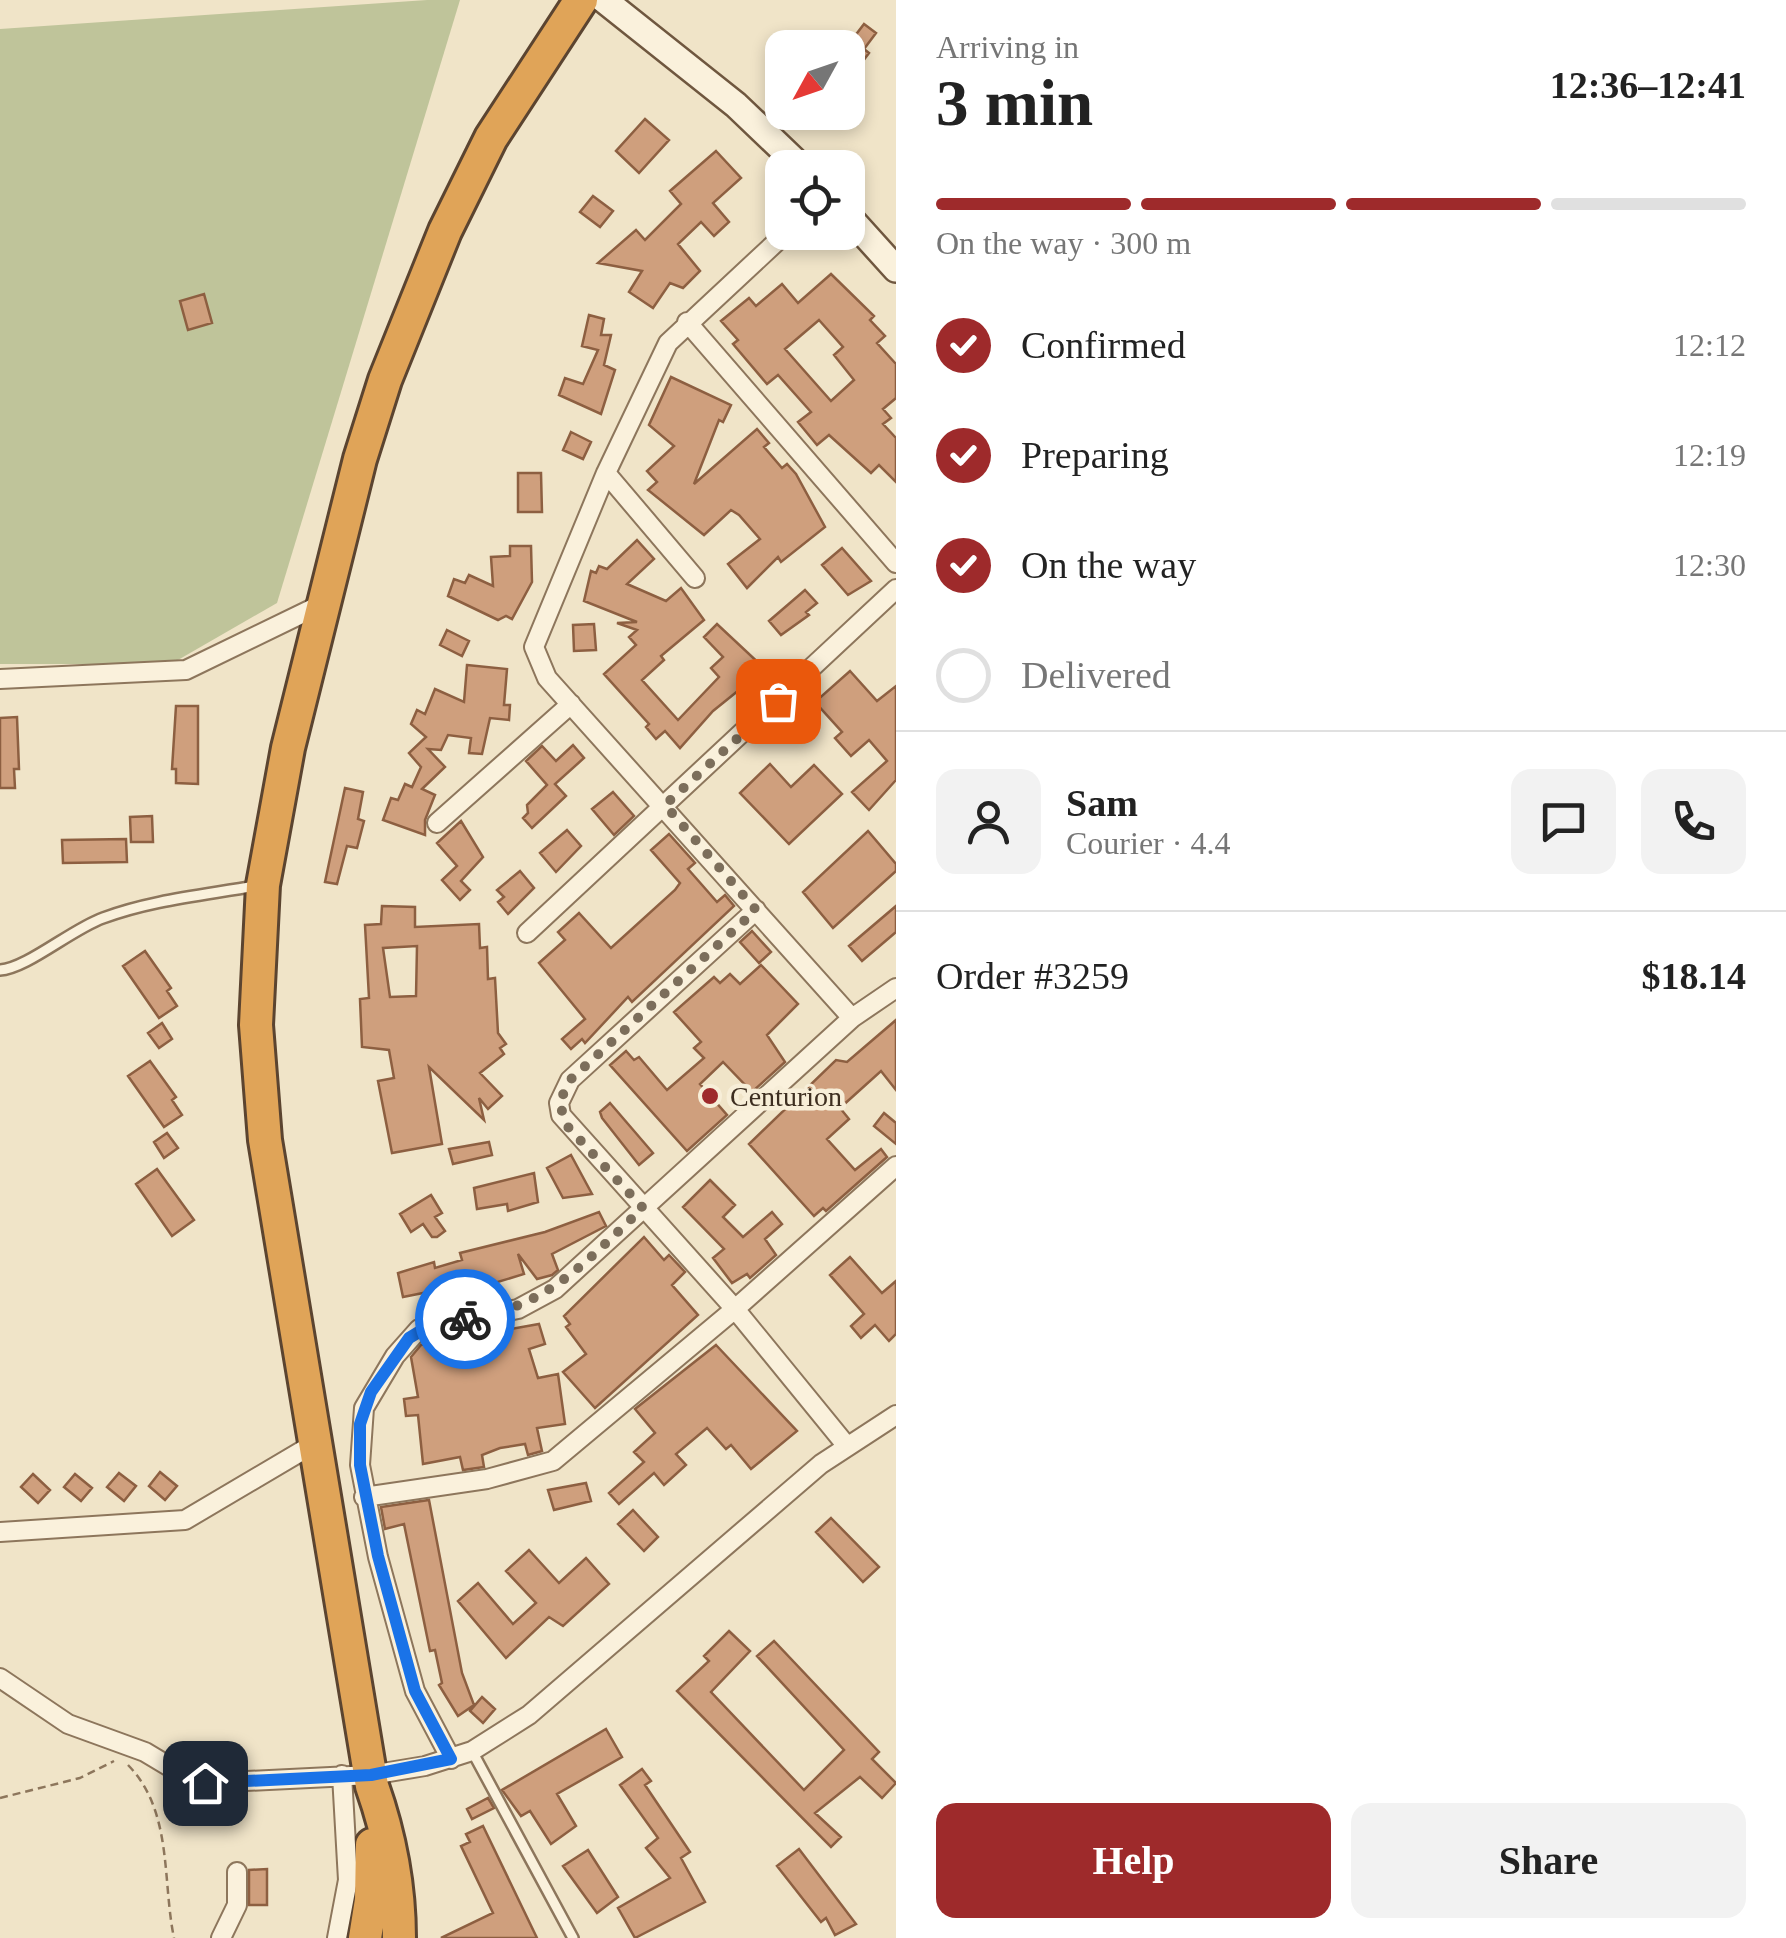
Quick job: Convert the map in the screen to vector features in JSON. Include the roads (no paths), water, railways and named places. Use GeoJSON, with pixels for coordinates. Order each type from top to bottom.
{"type":"FeatureCollection","features":[{"type":"Feature","properties":{"kind":"highway"},"geometry":{"type":"LineString","coordinates":[[364,1938],[374,1861],[369,1819],[318,1442],[265,1140],[258,1076],[256,1025],[263,885],[288,748],[360,458],[422,285],[491,138],[581,0]]}},
{"type":"Feature","properties":{"kind":"highway"},"geometry":{"type":"LineString","coordinates":[[362,1779],[395,1886],[399,1938]]}},
{"type":"Feature","properties":{"kind":"street"},"geometry":{"type":"LineString","coordinates":[[604,0],[736,106],[783,150]]}},
{"type":"Feature","properties":{"kind":"street"},"geometry":{"type":"LineString","coordinates":[[865,234],[896,268]]}},
{"type":"Feature","properties":{"kind":"street"},"geometry":{"type":"LineString","coordinates":[[767,250],[668,343],[606,473],[534,647],[547,678],[665,805],[852,1018]]}},
{"type":"Feature","properties":{"kind":"street"},"geometry":{"type":"LineString","coordinates":[[687,322],[896,563]]}},
{"type":"Feature","properties":{"kind":"street"},"geometry":{"type":"LineString","coordinates":[[606,473],[695,578]]}},
{"type":"Feature","properties":{"kind":"street"},"geometry":{"type":"LineString","coordinates":[[527,933],[896,588]]}},
{"type":"Feature","properties":{"kind":"street"},"geometry":{"type":"LineString","coordinates":[[0,679],[186,670],[325,603]]}},
{"type":"Feature","properties":{"kind":"street"},"geometry":{"type":"LineString","coordinates":[[437,824],[571,704]]}},
{"type":"Feature","properties":{"kind":"street"},"geometry":{"type":"LineString","coordinates":[[756,910],[562,1090],[559,1103],[568,1127],[735,1309],[846,1445]]}},
{"type":"Feature","properties":{"kind":"street"},"geometry":{"type":"LineString","coordinates":[[451,1759],[415,1691],[364,1497],[360,1465],[364,1408],[409,1338],[432,1324],[494,1316],[537,1300],[852,1018],[896,988]]}},
{"type":"Feature","properties":{"kind":"street"},"geometry":{"type":"LineString","coordinates":[[364,1497],[502,1476],[553,1461],[735,1309],[896,1166]]}},
{"type":"Feature","properties":{"kind":"street"},"geometry":{"type":"LineString","coordinates":[[0,1678],[68,1724],[146,1752],[195,1782],[362,1779],[451,1759],[472,1751],[551,1698],[846,1445],[896,1414]]}},
{"type":"Feature","properties":{"kind":"street"},"geometry":{"type":"LineString","coordinates":[[0,1532],[185,1520],[318,1442]]}},
{"type":"Feature","properties":{"kind":"street"},"geometry":{"type":"LineString","coordinates":[[338,1938],[362,1779]]}},
{"type":"Feature","properties":{"kind":"street"},"geometry":{"type":"LineString","coordinates":[[222,1938],[237,1905],[237,1872]]}},
{"type":"Feature","properties":{"kind":"lane"},"geometry":{"type":"LineString","coordinates":[[0,970],[16,969],[49,944],[100,919],[136,907],[263,885]]}},
{"type":"Feature","properties":{"kind":"lane"},"geometry":{"type":"LineString","coordinates":[[472,1751],[573,1938]]}},
{"type":"Feature","properties":{"kind":"place","name":"Centurion"},"geometry":{"type":"Point","coordinates":[710,1096]}}]}
